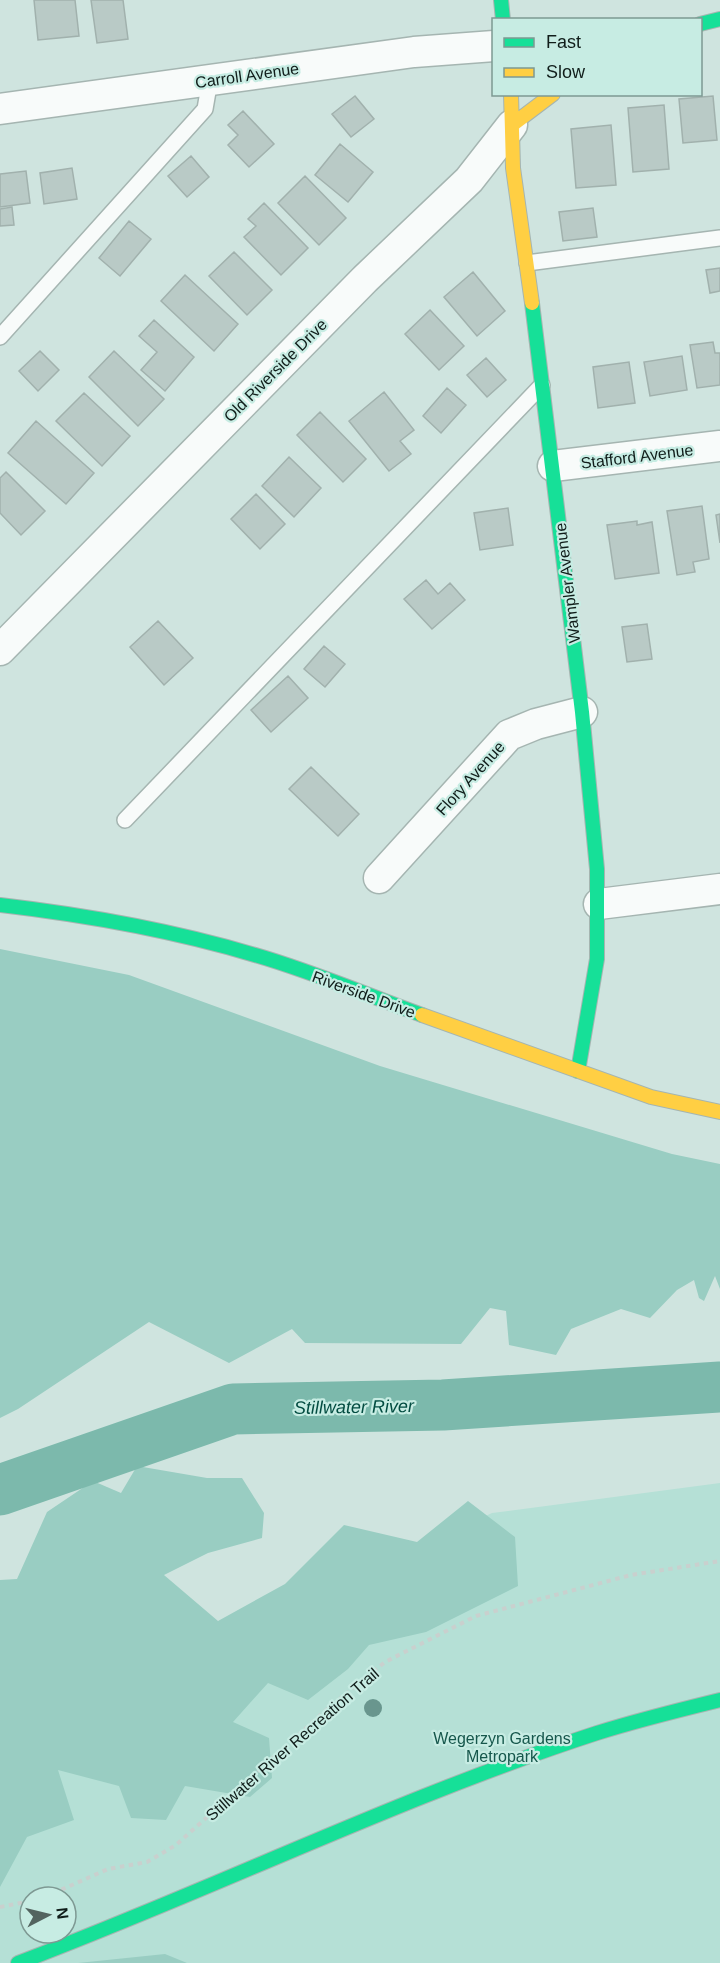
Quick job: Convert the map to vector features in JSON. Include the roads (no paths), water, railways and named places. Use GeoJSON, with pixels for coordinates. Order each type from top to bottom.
{"type":"FeatureCollection","features":[{"type":"Feature","properties":{"kind":"street"},"geometry":{"type":"LineString","coordinates":[[501,0],[503,18]]}},
{"type":"Feature","properties":{"kind":"street"},"geometry":{"type":"LineString","coordinates":[[702,24],[720,19]]}},
{"type":"Feature","properties":{"kind":"street","name":"Carroll Avenue"},"geometry":{"type":"LineString","coordinates":[[0,109],[414,52],[492,46]]}},
{"type":"Feature","properties":{"kind":"street","name":"Wampler Avenue"},"geometry":{"type":"LineString","coordinates":[[512,96],[513,168],[544,383],[582,712],[598,904],[592,997],[578,1071]]}},
{"type":"Feature","properties":{"kind":"street","name":"Old Riverside Drive"},"geometry":{"type":"LineString","coordinates":[[0,650],[365,279],[469,180],[512,125],[550,96]]}},
{"type":"Feature","properties":{"kind":"street","name":"Stafford Avenue"},"geometry":{"type":"LineString","coordinates":[[553,466],[720,446]]}},
{"type":"Feature","properties":{"kind":"street","name":"Flory Avenue"},"geometry":{"type":"LineString","coordinates":[[379,878],[509,735],[536,724],[582,712]]}},
{"type":"Feature","properties":{"kind":"street"},"geometry":{"type":"LineString","coordinates":[[598,904],[720,889]]}},
{"type":"Feature","properties":{"kind":"street","name":"Riverside Drive"},"geometry":{"type":"LineString","coordinates":[[0,905],[102,919],[159,930],[256,956],[651,1097],[720,1112]]}},
{"type":"Feature","properties":{"kind":"street"},"geometry":{"type":"LineString","coordinates":[[18,1963],[83,1940],[434,1793],[580,1738],[720,1700]]}},
{"type":"Feature","properties":{"kind":"lane"},"geometry":{"type":"LineString","coordinates":[[0,338],[206,109],[210,81]]}},
{"type":"Feature","properties":{"kind":"lane"},"geometry":{"type":"LineString","coordinates":[[527,263],[720,238]]}},
{"type":"Feature","properties":{"kind":"lane"},"geometry":{"type":"LineString","coordinates":[[125,820],[544,383]]}},
{"type":"Feature","properties":{"kind":"waterway","name":"Stillwater River"},"geometry":{"type":"LineString","coordinates":[[0,1490],[233,1409],[443,1405],[720,1387]]}},
{"type":"Feature","properties":{"kind":"park label","name":"Wegerzyn Gardens Metropark"},"geometry":{"type":"Point","coordinates":[502,1747]}}]}
